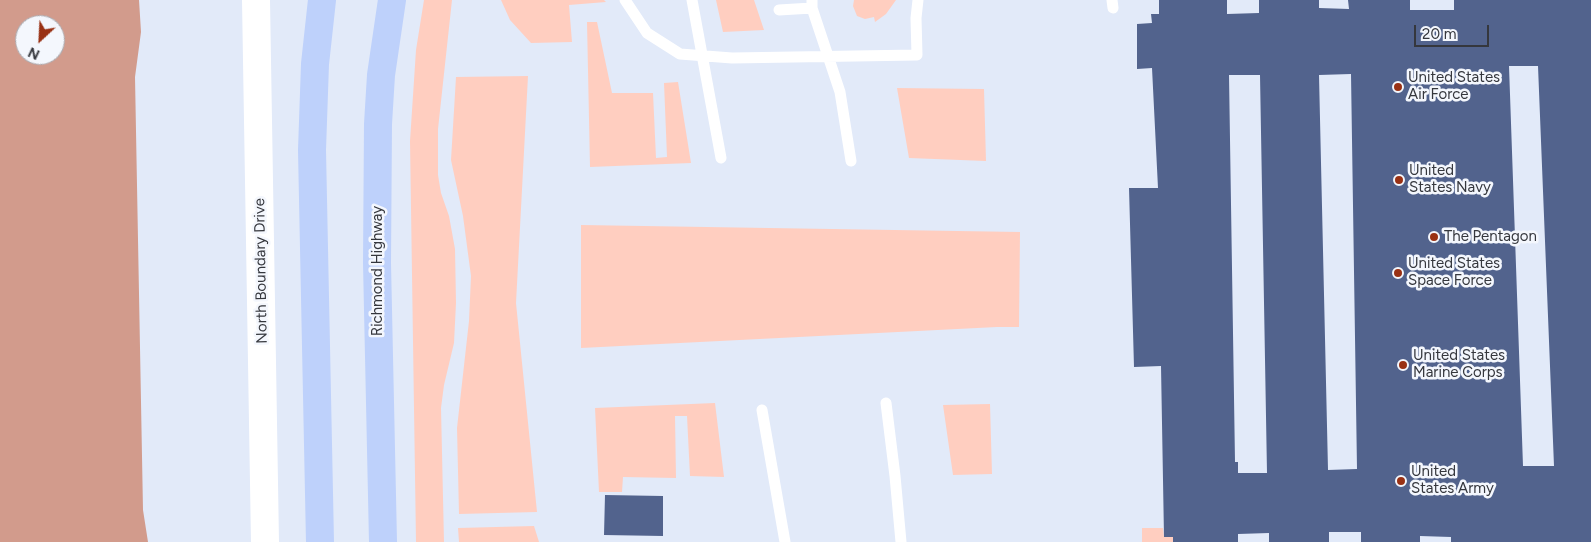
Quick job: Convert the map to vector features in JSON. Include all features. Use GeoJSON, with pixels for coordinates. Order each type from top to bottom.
{"type":"FeatureCollection","features":[{"type":"Feature","properties":{"kind":"highway"},"geometry":{"type":"LineString","coordinates":[[320,542],[312,150],[316,64],[322,0]]}},
{"type":"Feature","properties":{"kind":"highway","name":"Richmond Highway"},"geometry":{"type":"LineString","coordinates":[[383,542],[376,264],[378,124],[381,75],[392,0]]}},
{"type":"Feature","properties":{"kind":"street","name":"North Boundary Drive"},"geometry":{"type":"LineString","coordinates":[[256,0],[265,542]]}},
{"type":"Feature","properties":{"kind":"lane"},"geometry":{"type":"LineString","coordinates":[[625,0],[647,32],[680,54],[732,58],[917,56],[916,18],[918,0]]}},
{"type":"Feature","properties":{"kind":"lane"},"geometry":{"type":"LineString","coordinates":[[692,0],[721,158]]}},
{"type":"Feature","properties":{"kind":"lane"},"geometry":{"type":"LineString","coordinates":[[779,10],[812,4],[840,92],[851,160]]}},
{"type":"Feature","properties":{"kind":"lane"},"geometry":{"type":"LineString","coordinates":[[886,403],[895,476],[900,542]]}},
{"type":"Feature","properties":{"kind":"lane"},"geometry":{"type":"LineString","coordinates":[[762,410],[786,542]]}},
{"type":"Feature","properties":{"kind":"shaded area"},"geometry":{"type":"Polygon","coordinates":[[[0,0],[139,0],[141,32],[135,77],[143,510],[148,542],[0,542],[0,0]]]}},
{"type":"Feature","properties":{"kind":"shaded area"},"geometry":{"type":"Polygon","coordinates":[[[424,0],[452,0],[438,129],[438,175],[441,193],[449,216],[455,249],[456,303],[454,343],[444,385],[441,408],[444,542],[416,542],[410,141],[416,50],[424,0]]]}},
{"type":"Feature","properties":{"kind":"shaded area"},"geometry":{"type":"Polygon","coordinates":[[[501,0],[604,0],[606,2],[569,5],[572,42],[531,43],[510,20],[501,0]]]}},
{"type":"Feature","properties":{"kind":"shaded area"},"geometry":{"type":"Polygon","coordinates":[[[716,0],[754,0],[764,30],[723,32],[716,0]]]}},
{"type":"Feature","properties":{"kind":"shaded area"},"geometry":{"type":"Polygon","coordinates":[[[854,0],[896,0],[886,14],[875,22],[874,17],[865,19],[857,16],[853,6],[854,0]]]}},
{"type":"Feature","properties":{"kind":"shaded area"},"geometry":{"type":"Polygon","coordinates":[[[587,22],[597,22],[612,93],[653,93],[656,158],[667,157],[664,83],[678,82],[691,163],[590,167],[587,22]]]}},
{"type":"Feature","properties":{"kind":"shaded area"},"geometry":{"type":"Polygon","coordinates":[[[528,76],[516,303],[537,512],[459,514],[457,428],[469,321],[471,276],[463,216],[451,160],[456,77],[528,76]]]}},
{"type":"Feature","properties":{"kind":"shaded area"},"geometry":{"type":"Polygon","coordinates":[[[897,88],[984,89],[986,161],[909,158],[897,88]]]}},
{"type":"Feature","properties":{"kind":"shaded area"},"geometry":{"type":"Polygon","coordinates":[[[581,225],[1020,232],[1019,327],[581,348],[581,225]]]}},
{"type":"Feature","properties":{"kind":"shaded area"},"geometry":{"type":"Polygon","coordinates":[[[715,403],[724,477],[690,476],[687,416],[675,416],[676,478],[623,477],[622,492],[599,492],[595,408],[715,403]]]}},
{"type":"Feature","properties":{"kind":"shaded area"},"geometry":{"type":"Polygon","coordinates":[[[990,404],[992,474],[953,475],[943,405],[990,404]]]}},
{"type":"Feature","properties":{"kind":"shaded area"},"geometry":{"type":"Polygon","coordinates":[[[534,526],[539,542],[459,542],[458,528],[534,526]]]}},
{"type":"Feature","properties":{"kind":"shaded area"},"geometry":{"type":"Polygon","coordinates":[[[1142,528],[1163,528],[1164,537],[1173,537],[1173,542],[1142,542],[1142,528]]]}},
{"type":"Feature","properties":{"kind":"building","name":"The Pentagon"},"geometry":{"type":"Polygon","coordinates":[[[1159,0],[1227,0],[1227,14],[1259,13],[1259,0],[1319,0],[1319,8],[1349,9],[1348,0],[1410,0],[1410,10],[1454,10],[1454,0],[1591,0],[1591,542],[1451,542],[1451,537],[1420,536],[1420,542],[1361,542],[1361,532],[1329,532],[1329,542],[1269,542],[1269,533],[1238,534],[1238,542],[1173,542],[1173,537],[1164,537],[1161,366],[1134,367],[1129,188],[1158,188],[1152,68],[1137,69],[1137,24],[1152,23],[1151,14],[1159,14],[1159,0]],[[1509,66],[1523,466],[1554,466],[1538,66],[1509,66]],[[1351,74],[1319,75],[1328,470],[1357,469],[1351,74]],[[1229,75],[1235,462],[1238,462],[1238,473],[1267,473],[1260,75],[1229,75]]]}},
{"type":"Feature","properties":{"kind":"building"},"geometry":{"type":"Polygon","coordinates":[[[605,495],[663,496],[663,536],[604,535],[605,495]]]}},
{"type":"Feature","properties":{"kind":"place","name":"United States Air Force"},"geometry":{"type":"Point","coordinates":[1398,87]}},
{"type":"Feature","properties":{"kind":"place","name":"United States Navy"},"geometry":{"type":"Point","coordinates":[1399,180]}},
{"type":"Feature","properties":{"kind":"place","name":"The Pentagon"},"geometry":{"type":"Point","coordinates":[1434,237]}},
{"type":"Feature","properties":{"kind":"place","name":"United States Space Force"},"geometry":{"type":"Point","coordinates":[1398,273]}},
{"type":"Feature","properties":{"kind":"place","name":"United States Marine Corps"},"geometry":{"type":"Point","coordinates":[1403,365]}},
{"type":"Feature","properties":{"kind":"place","name":"United States Army"},"geometry":{"type":"Point","coordinates":[1401,481]}}]}
